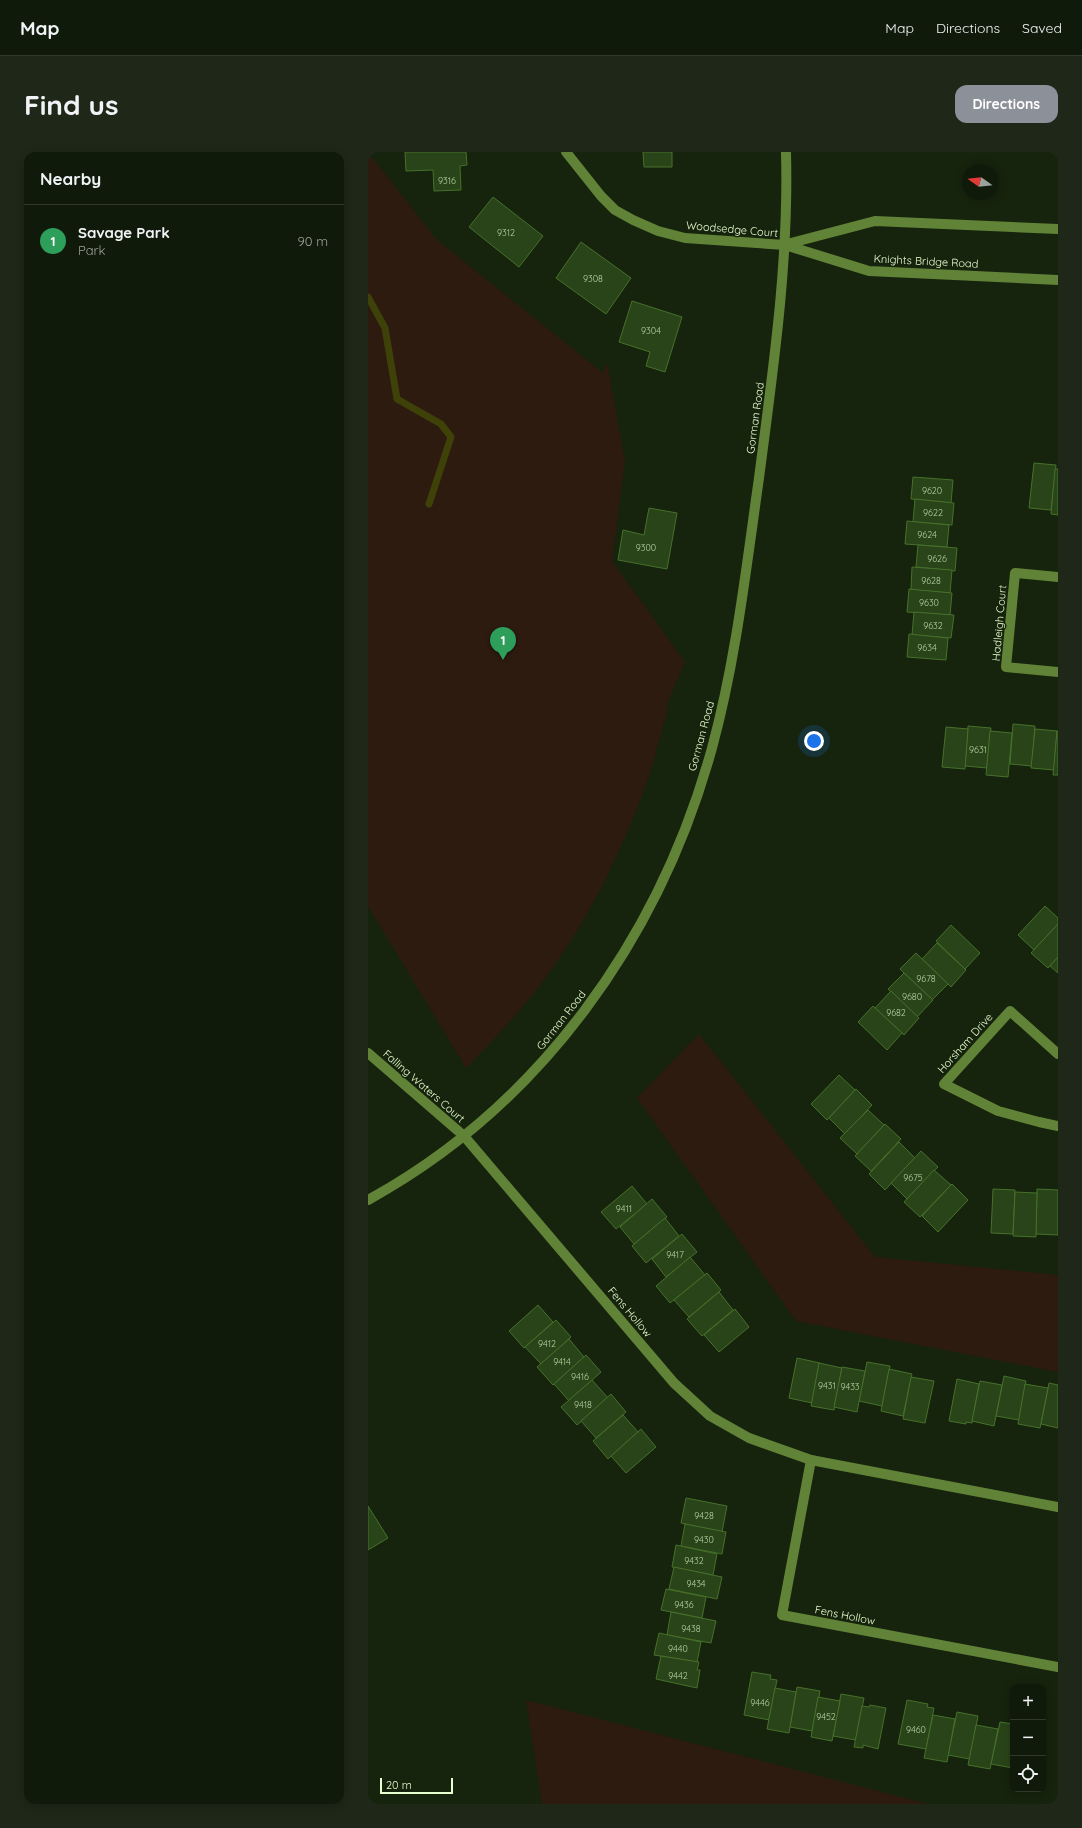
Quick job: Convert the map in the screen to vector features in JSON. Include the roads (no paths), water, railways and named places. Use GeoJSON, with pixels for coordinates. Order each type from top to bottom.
{"type":"FeatureCollection","features":[{"type":"Feature","properties":{"kind":"street","name":"Woodsedge Court"},"geometry":{"type":"LineString","coordinates":[[566,152],[601,196],[615,210],[658,231],[685,238],[785,245]]}},
{"type":"Feature","properties":{"kind":"street","name":"Gorman Road"},"geometry":{"type":"LineString","coordinates":[[368,1200],[403,1181],[464,1136],[500,1106],[538,1069],[584,1014],[621,959],[659,887],[688,822],[712,749],[728,682],[741,611],[776,350],[785,245],[787,193],[786,152]]}},
{"type":"Feature","properties":{"kind":"street"},"geometry":{"type":"LineString","coordinates":[[785,245],[875,221],[1058,229]]}},
{"type":"Feature","properties":{"kind":"street","name":"Knights Bridge Road"},"geometry":{"type":"LineString","coordinates":[[785,245],[869,271],[1058,280]]}},
{"type":"Feature","properties":{"kind":"street","name":"Hadleigh Court"},"geometry":{"type":"LineString","coordinates":[[1058,577],[1015,573],[1006,667],[1058,672]]}},
{"type":"Feature","properties":{"kind":"street","name":"Horsham Drive"},"geometry":{"type":"LineString","coordinates":[[1058,1054],[1010,1011],[944,1084],[998,1111],[1058,1126]]}},
{"type":"Feature","properties":{"kind":"street","name":"Falling Waters Court"},"geometry":{"type":"LineString","coordinates":[[368,1053],[464,1136]]}},
{"type":"Feature","properties":{"kind":"street","name":"Fens Hollow"},"geometry":{"type":"LineString","coordinates":[[464,1136],[679,1388],[710,1416],[749,1438],[811,1460],[1058,1507]]}},
{"type":"Feature","properties":{"kind":"street","name":"Fens Hollow"},"geometry":{"type":"LineString","coordinates":[[811,1460],[782,1615],[1058,1667]]}},
{"type":"Feature","properties":{"kind":"waterway"},"geometry":{"type":"LineString","coordinates":[[368,297],[385,328],[397,399],[441,424],[451,437],[429,504]]}},
{"type":"Feature","properties":{"kind":"place","name":"Savage Park"},"geometry":{"type":"Point","coordinates":[503,660]}}]}
